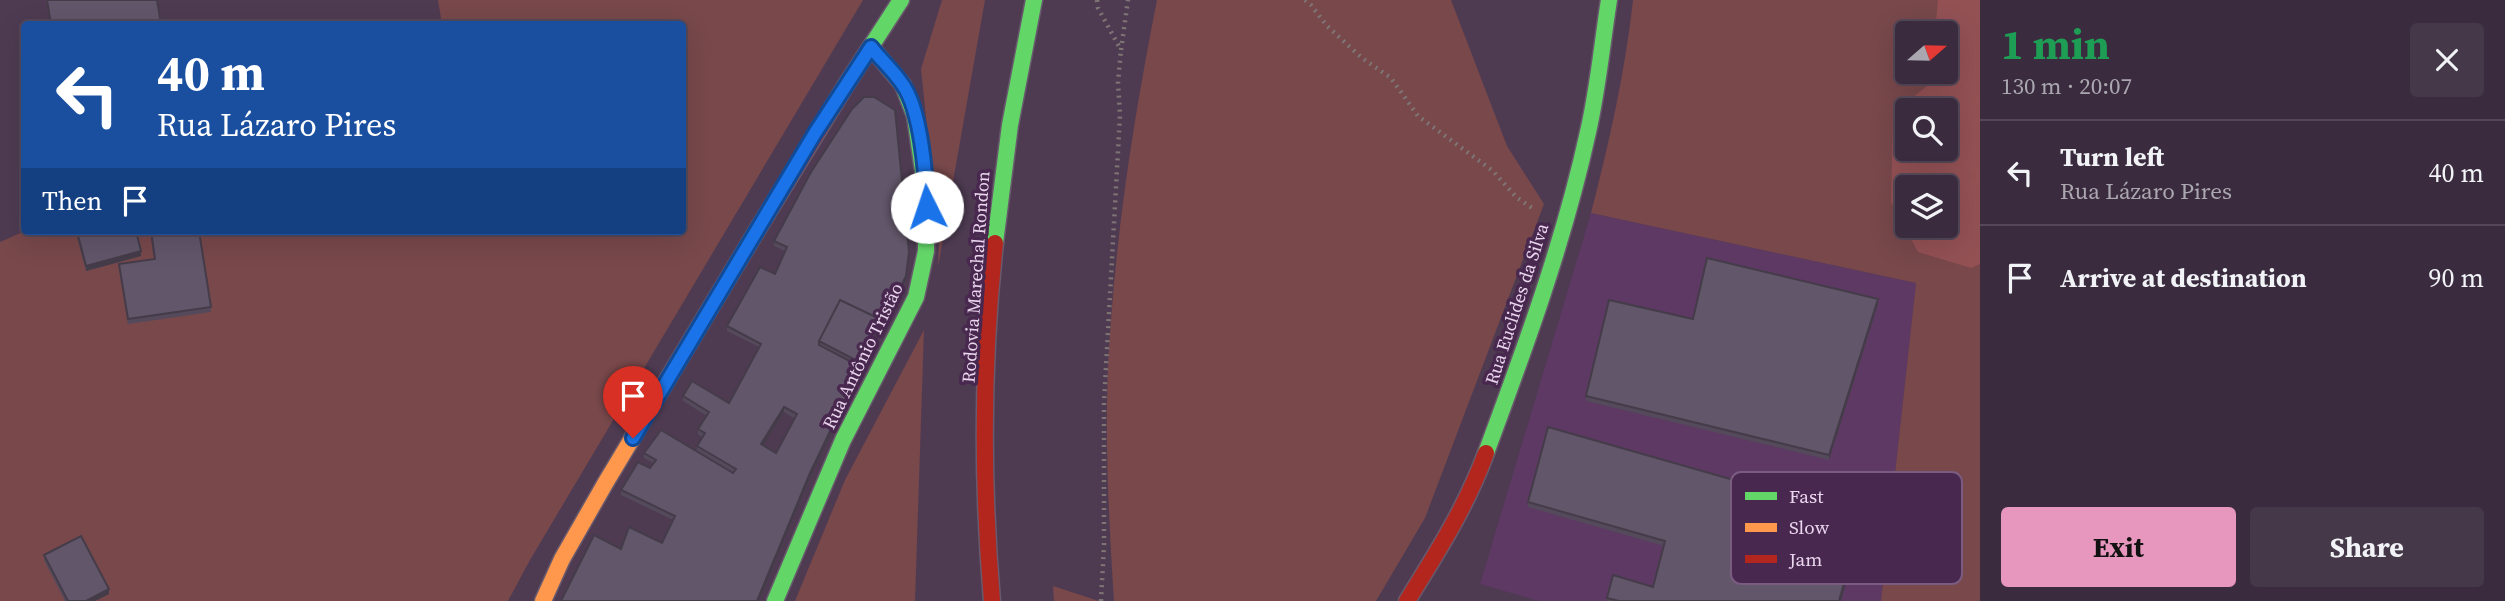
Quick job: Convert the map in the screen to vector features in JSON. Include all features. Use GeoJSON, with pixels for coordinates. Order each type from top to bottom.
{"type":"FeatureCollection","features":[{"type":"Feature","properties":{"kind":"street"},"geometry":{"type":"LineString","coordinates":[[543,601],[562,559],[606,482],[815,133],[901,0]]}},
{"type":"Feature","properties":{"kind":"street","name":"Rodovia Marechal Rondon"},"geometry":{"type":"LineString","coordinates":[[992,601],[985,451],[988,315],[1001,180],[1023,45],[1034,0]]}},
{"type":"Feature","properties":{"kind":"street","name":"Rua Euclides da Silva"},"geometry":{"type":"LineString","coordinates":[[1407,601],[1472,491],[1511,383],[1559,239],[1589,130],[1609,0]]}},
{"type":"Feature","properties":{"kind":"street","name":"Rua Antônio Tristão"},"geometry":{"type":"LineString","coordinates":[[775,601],[843,440],[916,296],[926,251],[926,191],[915,116],[903,85],[871,47]]}},
{"type":"Feature","properties":{"kind":"path"},"geometry":{"type":"LineString","coordinates":[[1097,0],[1098,8],[1121,50]]}},
{"type":"Feature","properties":{"kind":"path"},"geometry":{"type":"LineString","coordinates":[[1101,601],[1104,545],[1104,402],[1120,115],[1118,82],[1128,0]]}},
{"type":"Feature","properties":{"kind":"path"},"geometry":{"type":"LineString","coordinates":[[1305,0],[1326,26],[1391,78],[1418,116],[1493,171],[1516,197],[1540,214],[1548,233],[1559,239]]}},
{"type":"Feature","properties":{"kind":"shaded area"},"geometry":{"type":"Polygon","coordinates":[[[438,0],[863,0],[508,601],[0,601],[0,242],[21,233],[21,235],[686,235],[686,21],[442,21],[438,0]]]}},
{"type":"Feature","properties":{"kind":"shaded area"},"geometry":{"type":"Polygon","coordinates":[[[942,0],[985,0],[938,267],[939,243],[921,69],[942,0]]]}},
{"type":"Feature","properties":{"kind":"shaded area"},"geometry":{"type":"Polygon","coordinates":[[[1157,0],[1451,0],[1507,146],[1544,204],[1425,518],[1376,601],[1114,601],[1107,425],[1111,320],[1129,159],[1157,0]]]}},
{"type":"Feature","properties":{"kind":"shaded area"},"geometry":{"type":"Polygon","coordinates":[[[1633,0],[1980,0],[1980,601],[1881,601],[1883,584],[1962,584],[1962,472],[1895,472],[1916,283],[1591,213],[1616,108],[1633,0]]]}},
{"type":"Feature","properties":{"kind":"shaded area"},"geometry":{"type":"Polygon","coordinates":[[[1938,0],[1980,0],[1980,264],[1971,268],[1918,252],[1910,238],[1958,238],[1958,175],[1895,175],[1895,209],[1891,202],[1895,111],[1895,161],[1958,161],[1958,98],[1912,98],[1930,84],[1958,84],[1958,21],[1936,21],[1938,0]]]}},
{"type":"Feature","properties":{"kind":"shaded area"},"geometry":{"type":"Polygon","coordinates":[[[1591,213],[1916,283],[1895,472],[1731,472],[1731,584],[1883,584],[1881,601],[1539,601],[1480,584],[1591,213]]]}},
{"type":"Feature","properties":{"kind":"shaded area"},"geometry":{"type":"Polygon","coordinates":[[[924,330],[915,601],[795,601],[845,480],[924,330]]]}},
{"type":"Feature","properties":{"kind":"shaded area"},"geometry":{"type":"Polygon","coordinates":[[[1053,586],[1099,601],[1054,601],[1053,586]]]}},
{"type":"Feature","properties":{"kind":"building"},"geometry":{"type":"Polygon","coordinates":[[[47,0],[157,0],[160,21],[50,21],[47,0]]]}},
{"type":"Feature","properties":{"kind":"building"},"geometry":{"type":"Polygon","coordinates":[[[864,97],[874,97],[895,110],[909,252],[906,276],[882,325],[882,320],[840,300],[819,341],[819,345],[861,367],[810,473],[757,601],[561,601],[594,535],[621,549],[629,527],[662,543],[675,516],[621,490],[638,462],[650,468],[656,460],[644,453],[661,430],[733,473],[736,469],[697,446],[705,433],[698,429],[709,412],[683,396],[692,381],[729,403],[761,344],[727,326],[760,267],[775,274],[787,247],[774,241],[811,172],[852,109],[864,97]],[[784,407],[761,444],[776,453],[797,414],[784,407]]]}},
{"type":"Feature","properties":{"kind":"building"},"geometry":{"type":"Polygon","coordinates":[[[78,235],[137,235],[141,251],[86,266],[78,235]]]}},
{"type":"Feature","properties":{"kind":"building"},"geometry":{"type":"Polygon","coordinates":[[[152,235],[200,235],[211,307],[128,319],[119,264],[155,259],[152,235]]]}},
{"type":"Feature","properties":{"kind":"building"},"geometry":{"type":"Polygon","coordinates":[[[1707,258],[1878,299],[1829,455],[1586,396],[1609,300],[1693,319],[1707,258]]]}},
{"type":"Feature","properties":{"kind":"building"},"geometry":{"type":"Polygon","coordinates":[[[840,300],[882,320],[861,363],[819,341],[840,300]]]}},
{"type":"Feature","properties":{"kind":"building"},"geometry":{"type":"Polygon","coordinates":[[[1548,427],[1731,479],[1731,584],[1844,584],[1839,601],[1619,601],[1607,598],[1613,575],[1653,587],[1665,541],[1528,502],[1548,427]]]}},
{"type":"Feature","properties":{"kind":"building"},"geometry":{"type":"Polygon","coordinates":[[[81,536],[109,589],[86,601],[68,601],[44,555],[81,536]]]}},
{"type":"Feature","properties":{"kind":"traffic: fast"},"geometry":{"type":"LineString","coordinates":[[846,85],[901,0]]}},
{"type":"Feature","properties":{"kind":"traffic: fast"},"geometry":{"type":"LineString","coordinates":[[995,243],[1010,125],[1034,0]]}},
{"type":"Feature","properties":{"kind":"traffic: fast"},"geometry":{"type":"LineString","coordinates":[[1486,453],[1529,334],[1567,214],[1591,116],[1609,0]]}},
{"type":"Feature","properties":{"kind":"traffic: fast"},"geometry":{"type":"LineString","coordinates":[[775,601],[843,440],[916,297],[926,251],[926,191],[915,116],[903,85],[871,47]]}},
{"type":"Feature","properties":{"kind":"traffic: slow"},"geometry":{"type":"LineString","coordinates":[[543,601],[562,559],[606,482],[759,227]]}},
{"type":"Feature","properties":{"kind":"traffic: jam"},"geometry":{"type":"LineString","coordinates":[[759,227],[846,85]]}},
{"type":"Feature","properties":{"kind":"traffic: jam"},"geometry":{"type":"LineString","coordinates":[[992,601],[986,512],[985,422],[995,243]]}},
{"type":"Feature","properties":{"kind":"traffic: jam"},"geometry":{"type":"LineString","coordinates":[[1407,601],[1460,511],[1486,453]]}},
{"type":"Feature","properties":{"kind":"route"},"geometry":{"type":"LineString","coordinates":[[633,438],[815,133],[871,47],[903,85],[910,99],[923,160],[927,207]]}}]}
